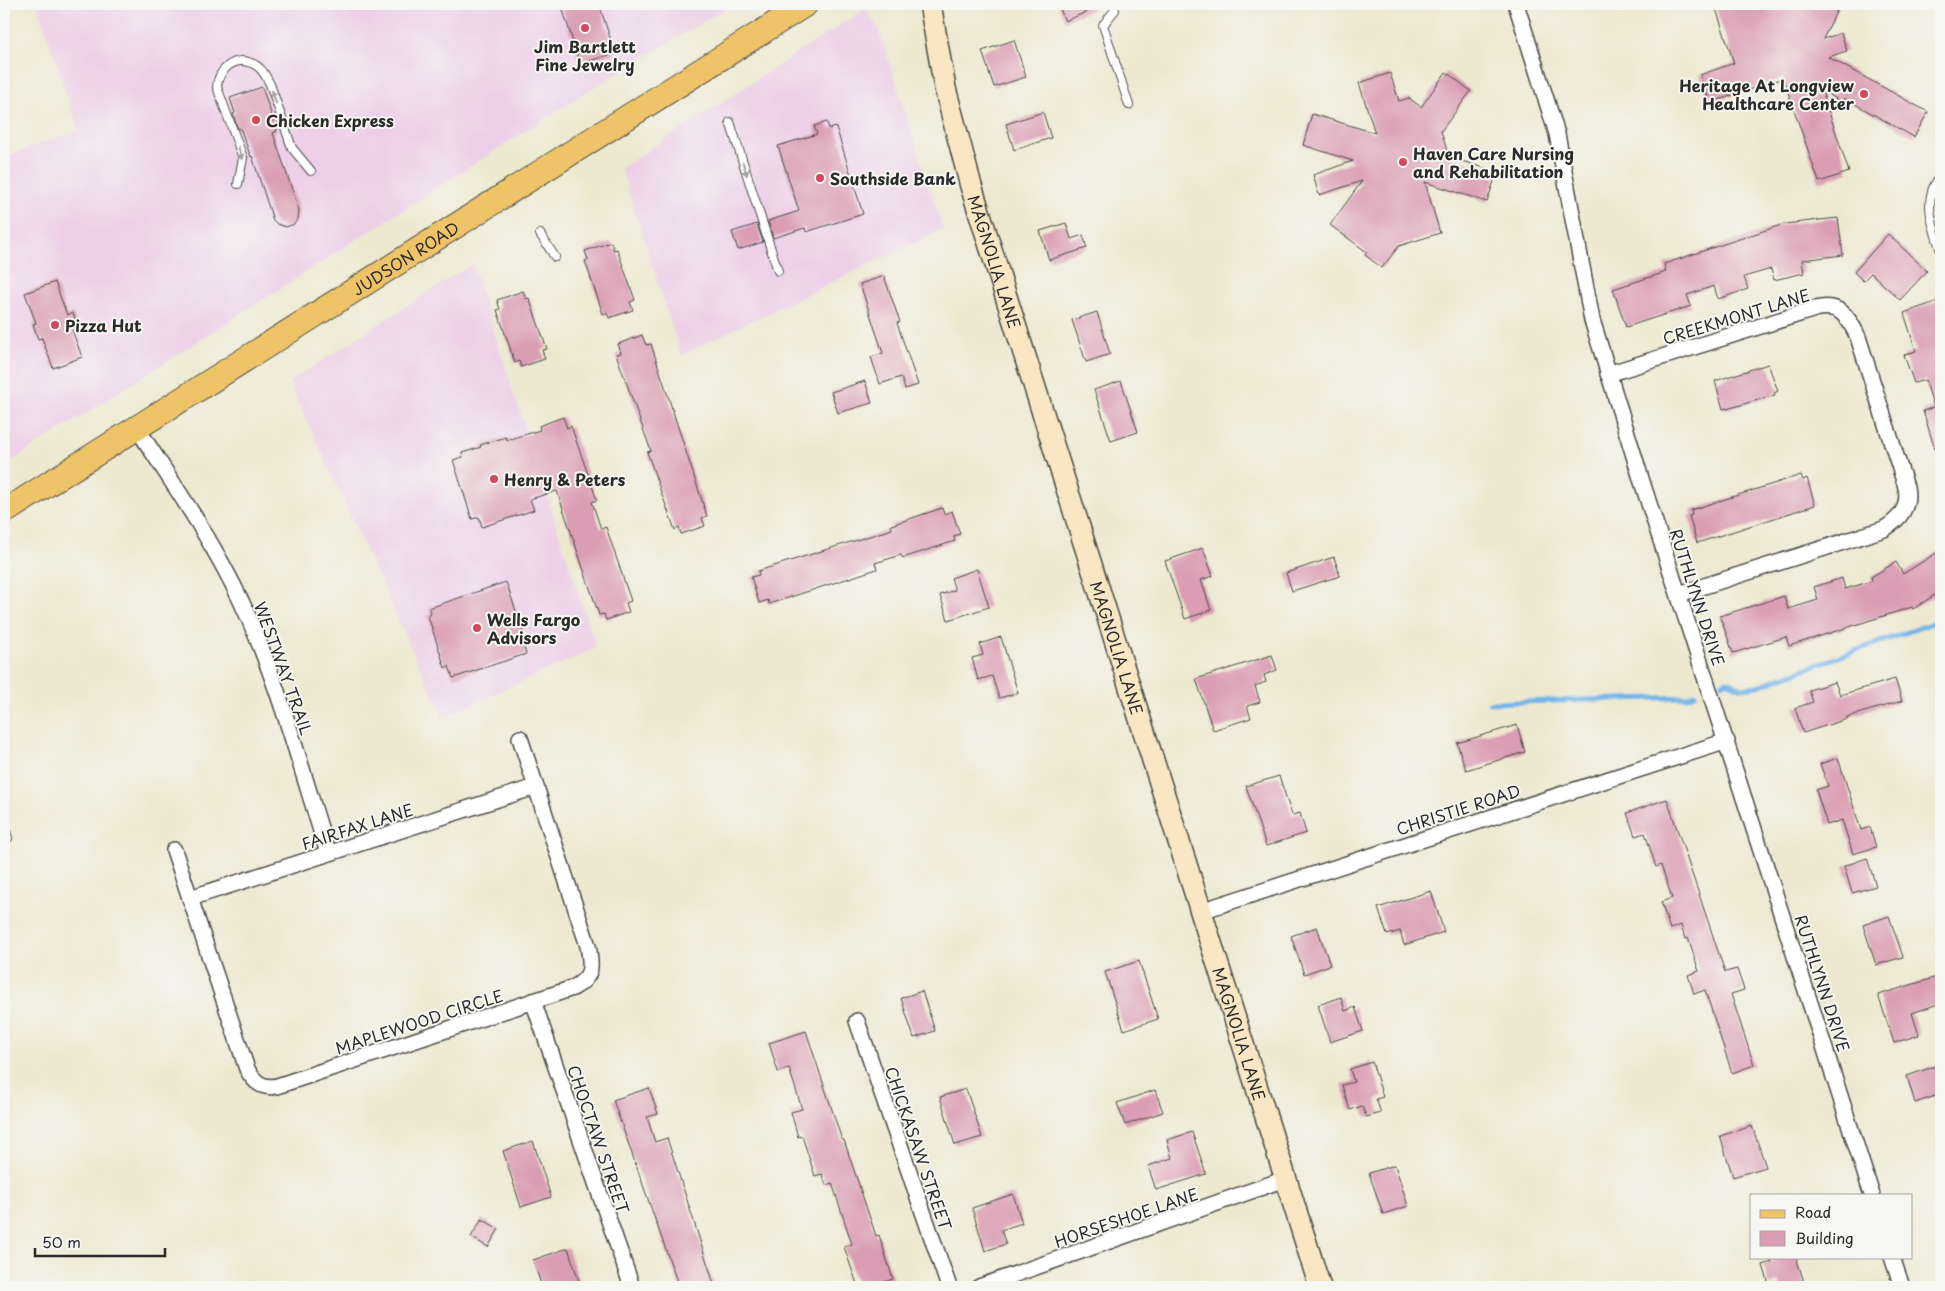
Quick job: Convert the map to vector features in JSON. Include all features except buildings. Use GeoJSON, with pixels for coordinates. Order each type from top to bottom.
{"type":"FeatureCollection","features":[{"type":"Feature","properties":{"kind":"main road","name":"JUDSON ROAD"},"geometry":{"type":"LineString","coordinates":[[4,512],[806,4]]}},
{"type":"Feature","properties":{"kind":"main road","name":"MAGNOLIA LANE"},"geometry":{"type":"LineString","coordinates":[[930,4],[947,97],[971,186],[1320,1287]]}},
{"type":"Feature","properties":{"kind":"street","name":"RUTHLYNN DRIVE"},"geometry":{"type":"LineString","coordinates":[[1516,4],[1559,141],[1586,296],[1608,374],[1872,1194]]}},
{"type":"Feature","properties":{"kind":"street","name":"CREEKMONT LANE"},"geometry":{"type":"LineString","coordinates":[[1608,374],[1823,307],[1836,309],[1848,318],[1858,337],[1906,487],[1906,505],[1902,513],[1884,529],[1679,594]]}},
{"type":"Feature","properties":{"kind":"street","name":"WESTWAY TRAIL"},"geometry":{"type":"LineString","coordinates":[[137,428],[214,549],[242,602],[267,663],[328,853]]}},
{"type":"Feature","properties":{"kind":"street","name":"MAPLEWOOD CIRCLE"},"geometry":{"type":"LineString","coordinates":[[174,850],[247,1069],[252,1078],[259,1084],[269,1088],[533,1001],[582,983],[588,977],[590,969],[588,946],[520,738]]}},
{"type":"Feature","properties":{"kind":"street","name":"CHRISTIE ROAD"},"geometry":{"type":"LineString","coordinates":[[1200,912],[1727,740]]}},
{"type":"Feature","properties":{"kind":"street","name":"FAIRFAX LANE"},"geometry":{"type":"LineString","coordinates":[[190,898],[535,787]]}},
{"type":"Feature","properties":{"kind":"street","name":"CHOCTAW STREET"},"geometry":{"type":"LineString","coordinates":[[533,1001],[632,1287]]}},
{"type":"Feature","properties":{"kind":"street","name":"CHICKASAW STREET"},"geometry":{"type":"LineString","coordinates":[[857,1021],[949,1287]]}},
{"type":"Feature","properties":{"kind":"street","name":"HORSESHOE LANE"},"geometry":{"type":"LineString","coordinates":[[979,1287],[1286,1179]]}},
{"type":"Feature","properties":{"kind":"street"},"geometry":{"type":"LineString","coordinates":[[1892,1258],[1902,1287]]}},
{"type":"Feature","properties":{"kind":"lane"},"geometry":{"type":"LineString","coordinates":[[1113,4],[1115,10],[1103,25],[1129,105]]}},
{"type":"Feature","properties":{"kind":"lane"},"geometry":{"type":"LineString","coordinates":[[238,184],[243,158],[217,87],[218,76],[236,62],[251,62],[263,72],[270,84],[292,148],[311,171]]}},
{"type":"Feature","properties":{"kind":"lane"},"geometry":{"type":"LineString","coordinates":[[730,122],[778,271]]}},
{"type":"Feature","properties":{"kind":"lane"},"geometry":{"type":"LineString","coordinates":[[1941,176],[1934,184],[1930,196],[1932,220],[1941,251]]}},
{"type":"Feature","properties":{"kind":"lane"},"geometry":{"type":"LineString","coordinates":[[540,234],[555,257]]}},
{"type":"Feature","properties":{"kind":"lane"},"geometry":{"type":"LineString","coordinates":[[4,825],[8,838],[4,840]]}},
{"type":"Feature","properties":{"kind":"shaded area"},"geometry":{"type":"Polygon","coordinates":[[[37,4],[733,4],[583,94],[4,466],[4,157],[79,130],[37,4]]]}},
{"type":"Feature","properties":{"kind":"shaded area"},"geometry":{"type":"Polygon","coordinates":[[[865,9],[878,28],[943,229],[681,355],[621,168],[865,9]]]}},
{"type":"Feature","properties":{"kind":"shaded area"},"geometry":{"type":"Polygon","coordinates":[[[472,264],[596,648],[443,717],[289,382],[472,264]]]}},
{"type":"Feature","properties":{"kind":"waterway"},"geometry":{"type":"LineString","coordinates":[[1722,683],[1727,681],[1742,688],[1758,686],[1941,620]]}},
{"type":"Feature","properties":{"kind":"waterway"},"geometry":{"type":"LineString","coordinates":[[1489,703],[1687,697],[1695,694]]}},
{"type":"Feature","properties":{"kind":"place","name":"Jim Bartlett Fine Jewelry"},"geometry":{"type":"Point","coordinates":[585,28]}},
{"type":"Feature","properties":{"kind":"place","name":"Heritage At Longview Healthcare Center"},"geometry":{"type":"Point","coordinates":[1864,94]}},
{"type":"Feature","properties":{"kind":"place","name":"Chicken Express"},"geometry":{"type":"Point","coordinates":[256,120]}},
{"type":"Feature","properties":{"kind":"place","name":"Haven Care Nursing and Rehabilitation"},"geometry":{"type":"Point","coordinates":[1403,162]}},
{"type":"Feature","properties":{"kind":"place","name":"Southside Bank"},"geometry":{"type":"Point","coordinates":[820,178]}},
{"type":"Feature","properties":{"kind":"place","name":"Pizza Hut"},"geometry":{"type":"Point","coordinates":[55,325]}},
{"type":"Feature","properties":{"kind":"place","name":"Henry & Peters"},"geometry":{"type":"Point","coordinates":[494,479]}},
{"type":"Feature","properties":{"kind":"place","name":"Wells Fargo Advisors"},"geometry":{"type":"Point","coordinates":[477,628]}}]}
